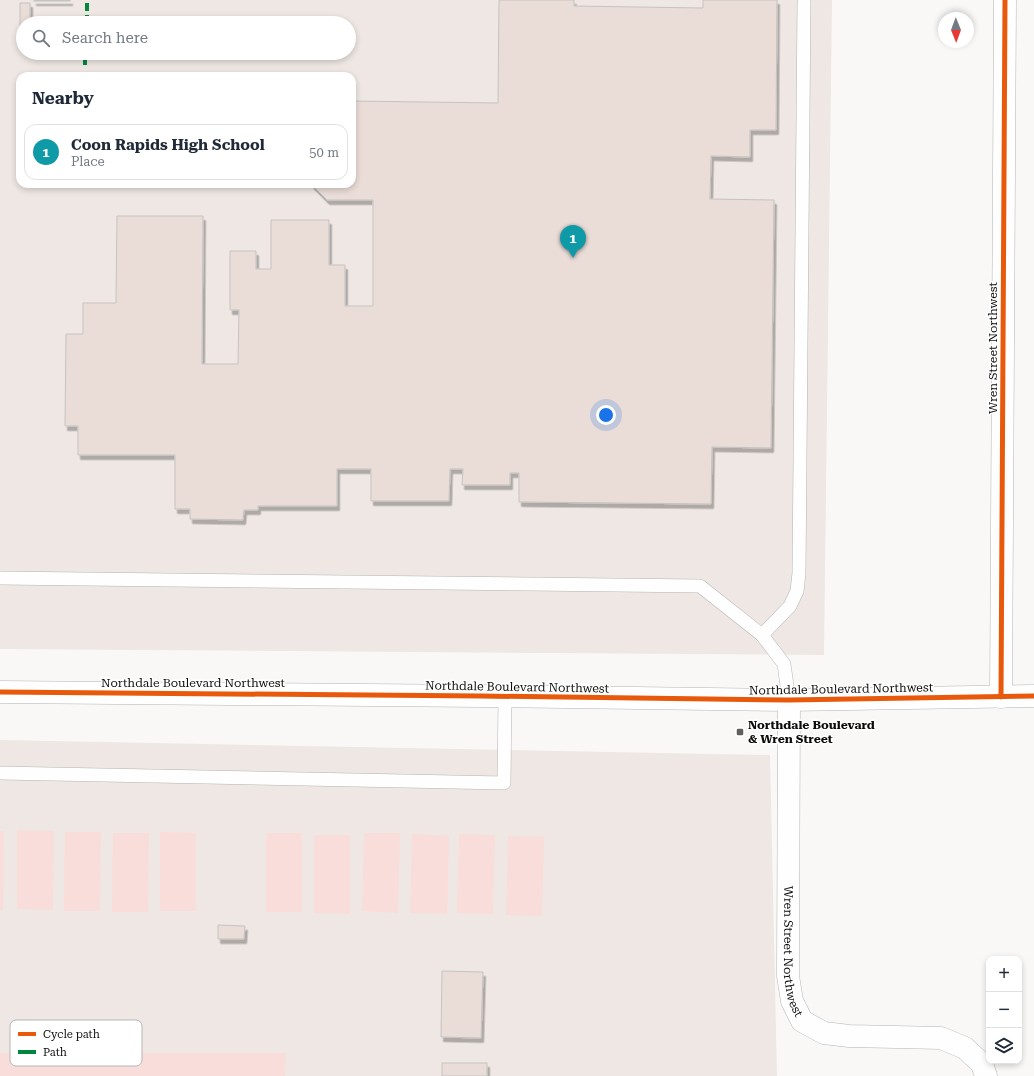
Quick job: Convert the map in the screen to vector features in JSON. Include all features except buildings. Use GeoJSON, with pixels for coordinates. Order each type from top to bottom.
{"type":"FeatureCollection","features":[{"type":"Feature","properties":{"kind":"street","name":"Wren Street Northwest"},"geometry":{"type":"LineString","coordinates":[[1001,697],[1005,0]]}},
{"type":"Feature","properties":{"kind":"street","name":"Northdale Boulevard Northwest"},"geometry":{"type":"LineString","coordinates":[[0,692],[789,700],[1034,696]]}},
{"type":"Feature","properties":{"kind":"street","name":"Wren Street Northwest"},"geometry":{"type":"LineString","coordinates":[[789,700],[788,976],[792,1001],[795,1008],[802,1021],[824,1033],[849,1036],[941,1038],[965,1048],[982,1064],[986,1076]]}},
{"type":"Feature","properties":{"kind":"lane"},"geometry":{"type":"LineString","coordinates":[[762,635],[790,606],[797,591],[799,573],[804,2]]}},
{"type":"Feature","properties":{"kind":"lane"},"geometry":{"type":"LineString","coordinates":[[0,578],[700,586],[762,635],[784,664],[789,700]]}},
{"type":"Feature","properties":{"kind":"lane"},"geometry":{"type":"LineString","coordinates":[[0,773],[504,783],[506,696]]}},
{"type":"Feature","properties":{"kind":"shaded area"},"geometry":{"type":"Polygon","coordinates":[[[0,0],[832,0],[824,655],[0,649],[0,0]]]}},
{"type":"Feature","properties":{"kind":"shaded area"},"geometry":{"type":"Polygon","coordinates":[[[0,740],[770,755],[777,1076],[0,1076],[0,740]]]}},
{"type":"Feature","properties":{"kind":"shaded area"},"geometry":{"type":"Polygon","coordinates":[[[17,830],[54,831],[53,910],[17,909],[17,830]]]}},
{"type":"Feature","properties":{"kind":"shaded area"},"geometry":{"type":"Polygon","coordinates":[[[0,831],[4,831],[3,910],[0,910],[0,831]]]}},
{"type":"Feature","properties":{"kind":"shaded area"},"geometry":{"type":"Polygon","coordinates":[[[65,832],[101,832],[100,911],[64,911],[65,832]]]}},
{"type":"Feature","properties":{"kind":"shaded area"},"geometry":{"type":"Polygon","coordinates":[[[160,832],[196,833],[196,911],[160,911],[160,832]]]}},
{"type":"Feature","properties":{"kind":"shaded area"},"geometry":{"type":"Polygon","coordinates":[[[113,833],[149,833],[148,912],[112,912],[113,833]]]}},
{"type":"Feature","properties":{"kind":"shaded area"},"geometry":{"type":"Polygon","coordinates":[[[266,833],[302,833],[302,912],[266,912],[266,833]]]}},
{"type":"Feature","properties":{"kind":"shaded area"},"geometry":{"type":"Polygon","coordinates":[[[364,833],[400,833],[398,913],[362,911],[364,833]]]}},
{"type":"Feature","properties":{"kind":"shaded area"},"geometry":{"type":"Polygon","coordinates":[[[412,834],[449,836],[447,914],[410,913],[412,834]]]}},
{"type":"Feature","properties":{"kind":"shaded area"},"geometry":{"type":"Polygon","coordinates":[[[459,834],[495,835],[493,914],[457,913],[459,834]]]}},
{"type":"Feature","properties":{"kind":"shaded area"},"geometry":{"type":"Polygon","coordinates":[[[314,835],[350,835],[350,914],[314,913],[314,835]]]}},
{"type":"Feature","properties":{"kind":"shaded area"},"geometry":{"type":"Polygon","coordinates":[[[508,836],[544,837],[542,916],[506,915],[508,836]]]}},
{"type":"Feature","properties":{"kind":"shaded area"},"geometry":{"type":"Polygon","coordinates":[[[0,1053],[10,1053],[10,1066],[142,1066],[142,1053],[286,1053],[285,1076],[0,1076],[0,1053]]]}},
{"type":"Feature","properties":{"kind":"marked path"},"geometry":{"type":"LineString","coordinates":[[87,0],[87,16]]}},
{"type":"Feature","properties":{"kind":"marked path"},"geometry":{"type":"LineString","coordinates":[[85,60],[85,65]]}},
{"type":"Feature","properties":{"kind":"cycle path"},"geometry":{"type":"LineString","coordinates":[[1001,697],[1005,0]]}},
{"type":"Feature","properties":{"kind":"cycle path"},"geometry":{"type":"LineString","coordinates":[[0,692],[789,700],[1034,696]]}},
{"type":"Feature","properties":{"kind":"place","name":"Coon Rapids High School"},"geometry":{"type":"Point","coordinates":[573,258]}},
{"type":"Feature","properties":{"kind":"place","name":"Northdale Boulevard & Wren Street"},"geometry":{"type":"Point","coordinates":[740,732]}}]}
